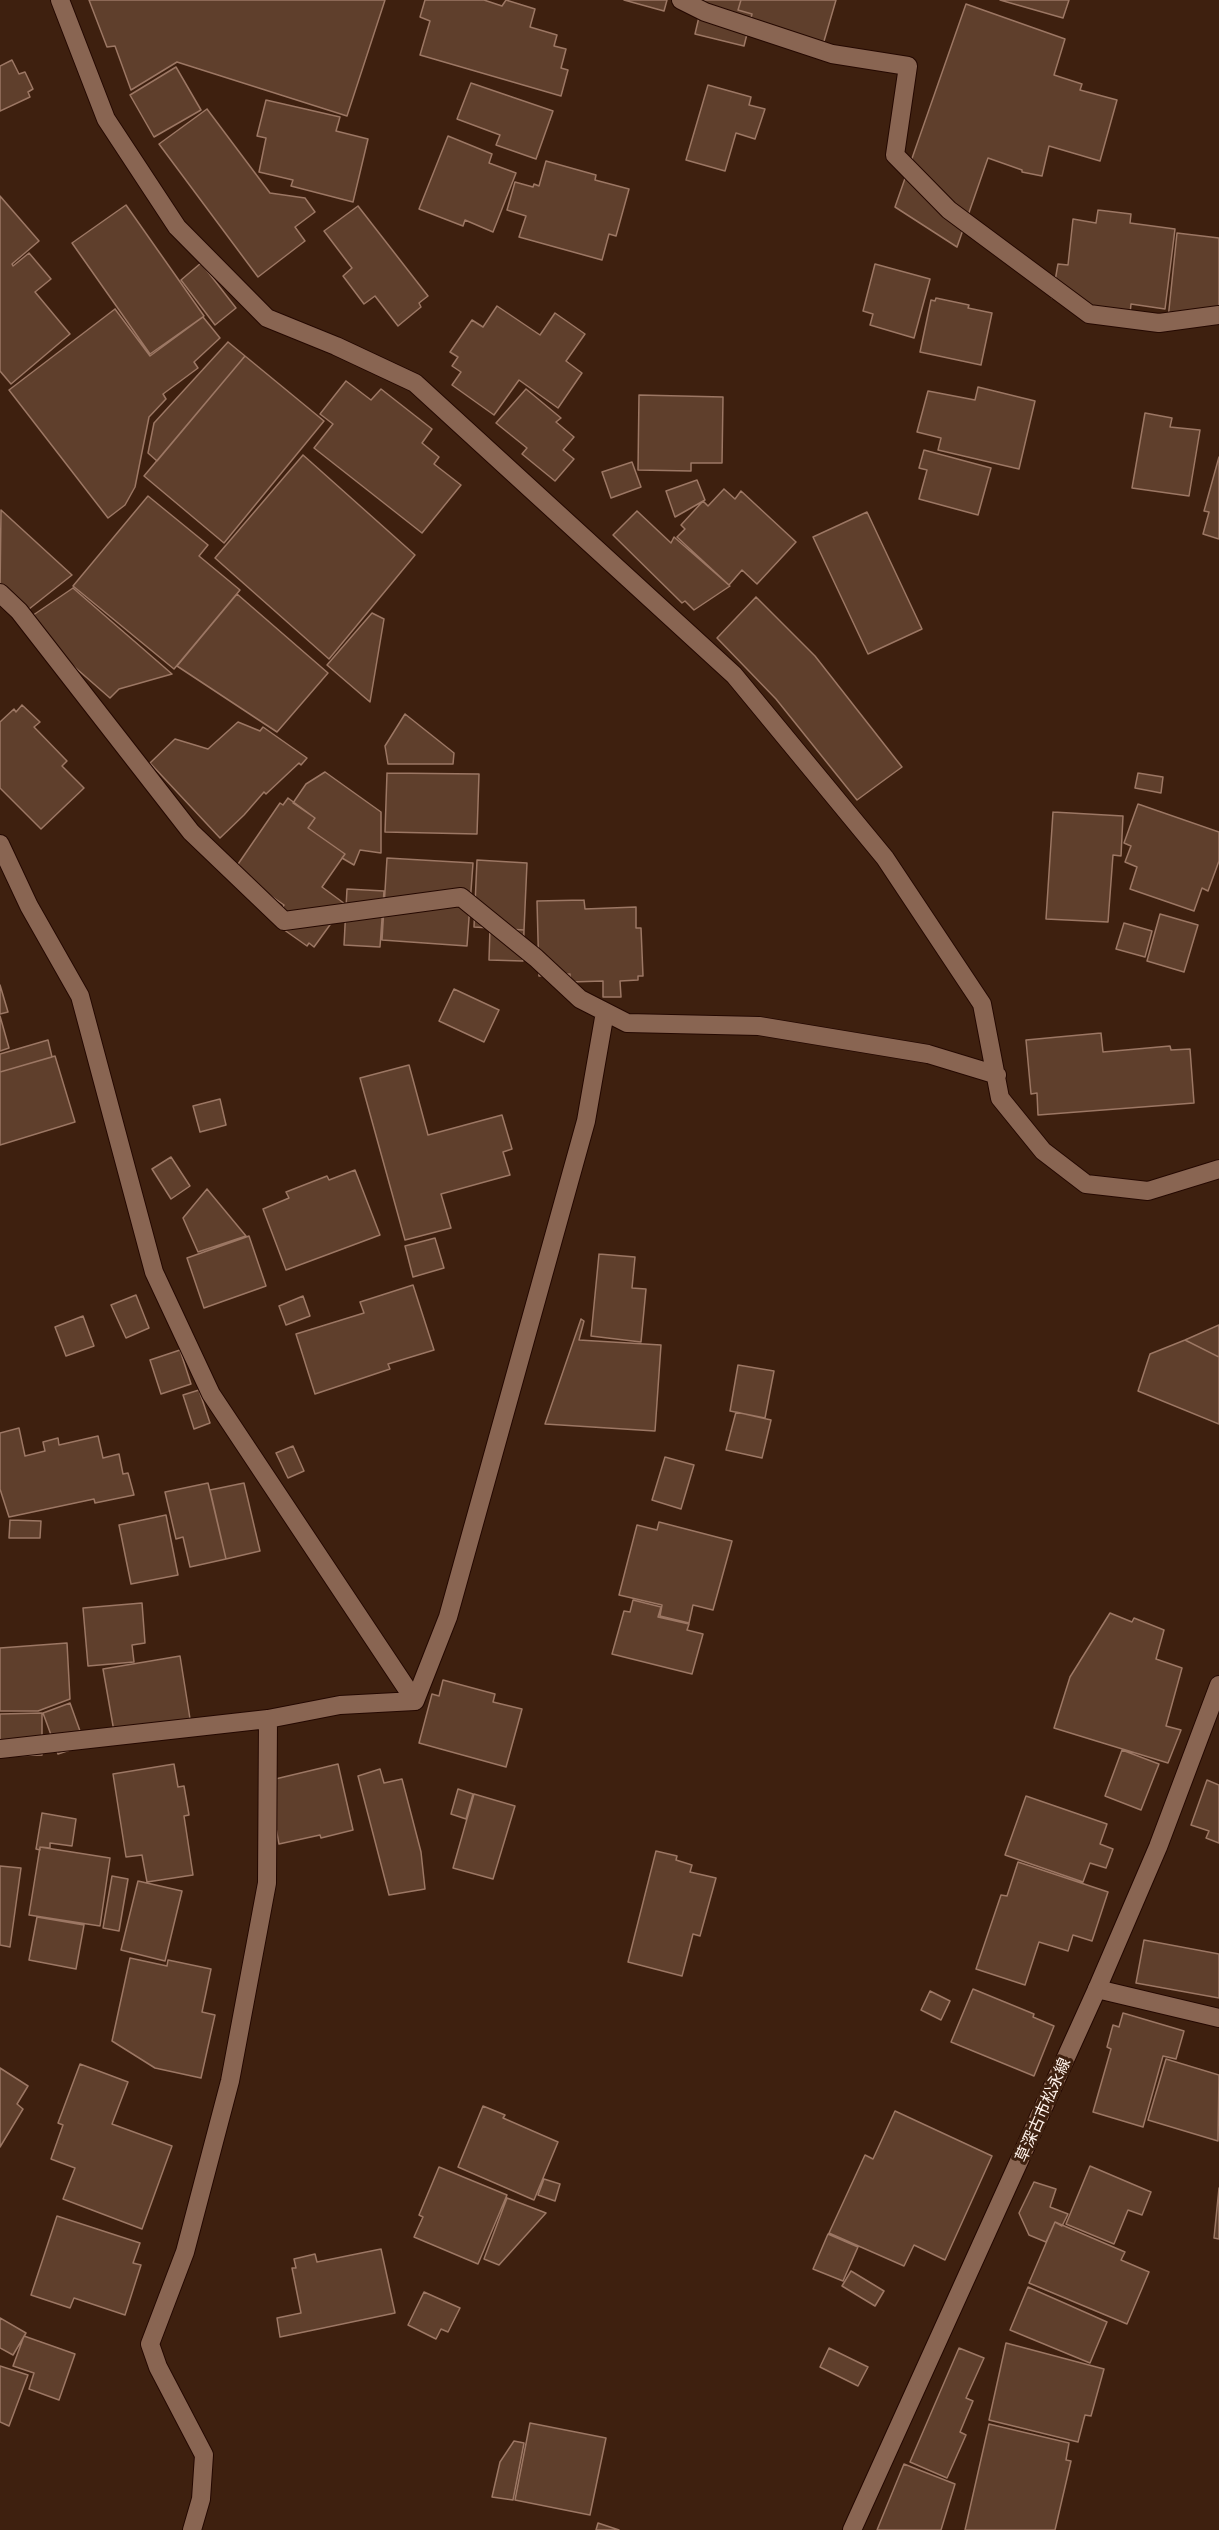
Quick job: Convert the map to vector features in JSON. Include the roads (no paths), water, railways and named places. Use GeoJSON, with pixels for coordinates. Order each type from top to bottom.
{"type":"FeatureCollection","features":[{"type":"Feature","properties":{"kind":"street"},"geometry":{"type":"LineString","coordinates":[[60,0],[106,119],[177,227],[267,318],[336,346],[415,383],[734,675],[885,858],[982,1004],[1000,1098],[1043,1150],[1086,1184],[1148,1191],[1219,1169]]}},
{"type":"Feature","properties":{"kind":"street"},"geometry":{"type":"LineString","coordinates":[[681,0],[705,12],[831,54],[908,66],[895,155],[950,210],[1089,314],[1159,322],[1219,315]]}},
{"type":"Feature","properties":{"kind":"street"},"geometry":{"type":"LineString","coordinates":[[0,593],[19,611],[191,832],[284,921],[462,897],[536,958],[579,999],[627,1023],[759,1026],[782,1029],[928,1054],[997,1076]]}},
{"type":"Feature","properties":{"kind":"street"},"geometry":{"type":"LineString","coordinates":[[0,844],[29,906],[80,996],[154,1272],[211,1394],[415,1701]]}},
{"type":"Feature","properties":{"kind":"street"},"geometry":{"type":"LineString","coordinates":[[415,1701],[448,1617],[580,1144],[605,1012]]}},
{"type":"Feature","properties":{"kind":"street","name":"草深古市松永線"},"geometry":{"type":"LineString","coordinates":[[852,2530],[1098,1989],[1158,1847],[1219,1685]]}},
{"type":"Feature","properties":{"kind":"street"},"geometry":{"type":"LineString","coordinates":[[0,1749],[268,1719],[340,1705],[415,1701]]}},
{"type":"Feature","properties":{"kind":"street"},"geometry":{"type":"LineString","coordinates":[[192,2530],[201,2499],[204,2455],[158,2367],[150,2344],[185,2252],[230,2081],[267,1883],[268,1719]]}},
{"type":"Feature","properties":{"kind":"street"},"geometry":{"type":"LineString","coordinates":[[1098,1989],[1219,2018]]}}]}
